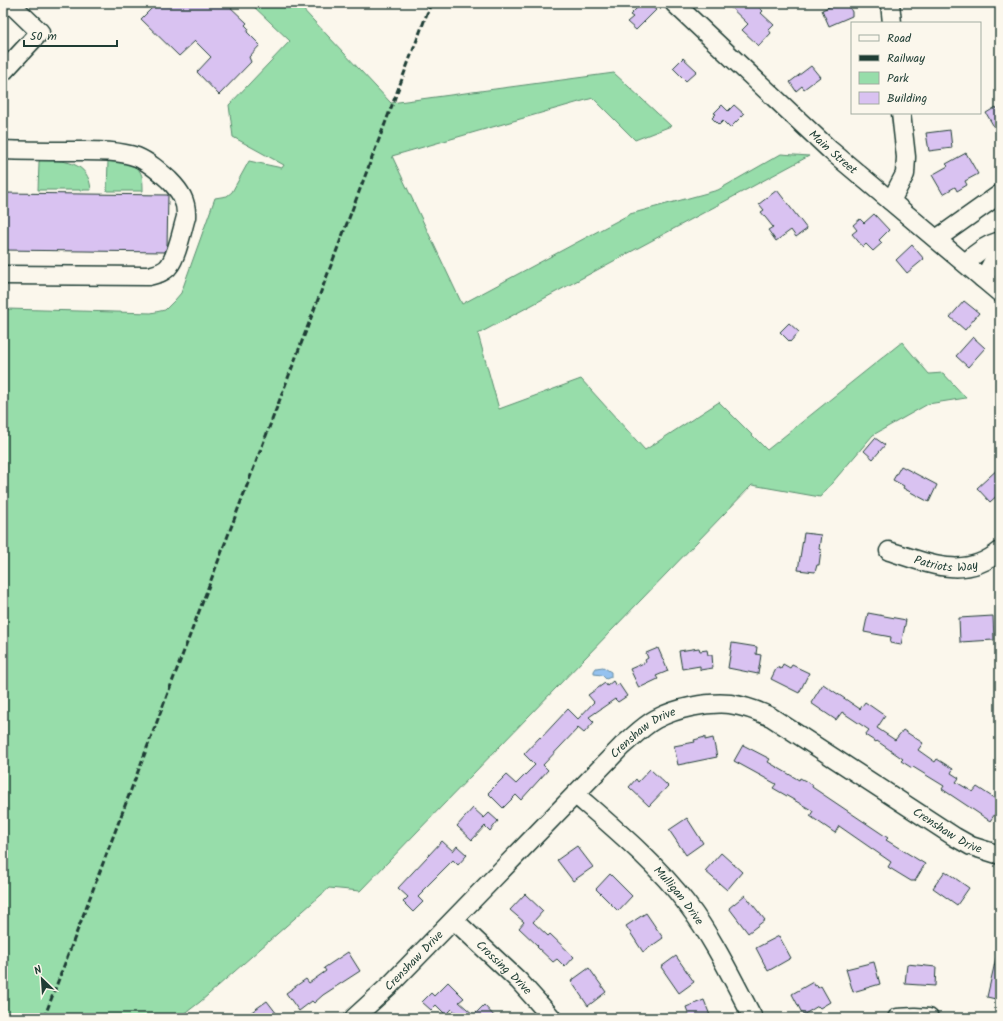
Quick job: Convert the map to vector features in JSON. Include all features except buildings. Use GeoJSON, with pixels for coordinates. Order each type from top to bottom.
{"type":"FeatureCollection","features":[{"type":"Feature","properties":{"kind":"street"},"geometry":{"type":"LineString","coordinates":[[3,72],[40,32],[10,3]]}},
{"type":"Feature","properties":{"kind":"street","name":"Main Street"},"geometry":{"type":"LineString","coordinates":[[674,3],[830,150],[890,201],[938,239],[1000,293]]}},
{"type":"Feature","properties":{"kind":"street"},"geometry":{"type":"LineString","coordinates":[[890,3],[892,22]]}},
{"type":"Feature","properties":{"kind":"street"},"geometry":{"type":"LineString","coordinates":[[890,201],[903,179],[906,168],[901,114]]}},
{"type":"Feature","properties":{"kind":"street"},"geometry":{"type":"LineString","coordinates":[[3,150],[104,152],[133,156],[151,165],[177,188],[184,200],[186,217],[169,267],[159,273],[149,276],[3,275]]}},
{"type":"Feature","properties":{"kind":"street"},"geometry":{"type":"LineString","coordinates":[[938,239],[945,232],[998,198]]}},
{"type":"Feature","properties":{"kind":"street"},"geometry":{"type":"LineString","coordinates":[[966,263],[972,256],[989,245],[1000,241]]}},
{"type":"Feature","properties":{"kind":"street"},"geometry":{"type":"LineString","coordinates":[[982,278],[988,271],[1000,249]]}},
{"type":"Feature","properties":{"kind":"street","name":"Patriots Way"},"geometry":{"type":"LineString","coordinates":[[889,551],[910,558],[954,568],[977,565],[989,560],[1000,552]]}},
{"type":"Feature","properties":{"kind":"street","name":"Crenshaw Drive"},"geometry":{"type":"LineString","coordinates":[[354,1018],[390,986],[622,746],[639,731],[655,720],[672,712],[709,704],[730,704],[750,708],[771,717],[955,837],[971,846],[1000,855]]}},
{"type":"Feature","properties":{"kind":"street","name":"Mulligan Drive"},"geometry":{"type":"LineString","coordinates":[[576,795],[648,860],[688,904],[709,938],[753,1018]]}},
{"type":"Feature","properties":{"kind":"street","name":"Crossing Drive"},"geometry":{"type":"LineString","coordinates":[[454,920],[519,982],[552,1018]]}},
{"type":"Feature","properties":{"kind":"street"},"geometry":{"type":"LineString","coordinates":[[897,1018],[929,1018]]}},
{"type":"Feature","properties":{"kind":"green space"},"geometry":{"type":"Polygon","coordinates":[[[250,3],[297,3],[391,103],[614,73],[671,126],[635,140],[593,98],[392,156],[462,304],[630,214],[718,190],[781,154],[809,156],[478,334],[499,409],[581,379],[645,450],[719,402],[767,450],[902,342],[929,374],[943,373],[966,398],[928,404],[873,435],[820,497],[752,485],[360,891],[329,888],[200,1002],[179,1018],[3,1018],[3,308],[151,313],[165,310],[181,293],[215,198],[227,196],[232,192],[249,161],[282,168],[284,165],[233,137],[229,105],[290,41],[250,3]]]}},
{"type":"Feature","properties":{"kind":"green space"},"geometry":{"type":"Polygon","coordinates":[[[40,160],[66,162],[80,168],[89,180],[91,190],[38,190],[40,160]]]}},
{"type":"Feature","properties":{"kind":"green space"},"geometry":{"type":"Polygon","coordinates":[[[108,161],[124,163],[138,169],[143,180],[143,191],[107,191],[108,161]]]}},
{"type":"Feature","properties":{"kind":"water"},"geometry":{"type":"Polygon","coordinates":[[[603,667],[611,672],[611,677],[606,679],[602,675],[594,674],[596,668],[603,667]]]}},
{"type":"Feature","properties":{"kind":"railway"},"geometry":{"type":"LineString","coordinates":[[44,1018],[431,3]]}}]}
